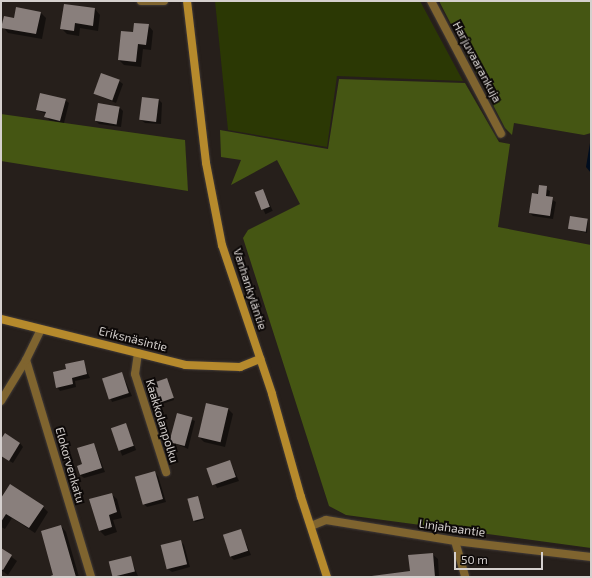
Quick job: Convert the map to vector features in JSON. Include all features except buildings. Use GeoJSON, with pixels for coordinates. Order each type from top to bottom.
{"type":"FeatureCollection","features":[{"type":"Feature","properties":{"kind":"street"},"geometry":{"type":"LineString","coordinates":[[141,1],[164,1]]}},
{"type":"Feature","properties":{"kind":"street","name":"Vanhankyläntie"},"geometry":{"type":"LineString","coordinates":[[187,1],[212,202],[222,245],[260,359],[327,577]]}},
{"type":"Feature","properties":{"kind":"street","name":"Harjuvaarankuja"},"geometry":{"type":"LineString","coordinates":[[431,1],[501,134]]}},
{"type":"Feature","properties":{"kind":"street","name":"Eriksnäsintie"},"geometry":{"type":"LineString","coordinates":[[1,318],[185,365],[220,368],[240,367],[260,359]]}},
{"type":"Feature","properties":{"kind":"street"},"geometry":{"type":"LineString","coordinates":[[1,401],[26,360],[41,328]]}},
{"type":"Feature","properties":{"kind":"street","name":"Kaakkolanpolku"},"geometry":{"type":"LineString","coordinates":[[138,353],[135,374],[166,472]]}},
{"type":"Feature","properties":{"kind":"street","name":"Elokorvenkatu"},"geometry":{"type":"LineString","coordinates":[[26,360],[91,577]]}},
{"type":"Feature","properties":{"kind":"street","name":"Linjahaantie"},"geometry":{"type":"LineString","coordinates":[[311,526],[326,520],[455,541],[591,557]]}},
{"type":"Feature","properties":{"kind":"street"},"geometry":{"type":"LineString","coordinates":[[455,541],[465,577]]}},
{"type":"Feature","properties":{"kind":"green space"},"geometry":{"type":"Polygon","coordinates":[[[215,1],[420,1],[463,81],[337,76],[327,147],[228,130],[215,1]]]}},
{"type":"Feature","properties":{"kind":"green space"},"geometry":{"type":"Polygon","coordinates":[[[439,1],[591,1],[591,133],[584,135],[514,123],[512,135],[505,128],[439,1]]]}},
{"type":"Feature","properties":{"kind":"green space"},"geometry":{"type":"Polygon","coordinates":[[[339,79],[465,83],[499,142],[510,144],[498,227],[591,245],[591,548],[346,515],[329,506],[243,238],[248,230],[300,204],[277,160],[231,185],[241,160],[221,157],[220,130],[328,149],[339,79]]]}},
{"type":"Feature","properties":{"kind":"green space"},"geometry":{"type":"Polygon","coordinates":[[[1,114],[185,140],[188,191],[1,161],[1,114]]]}},
{"type":"Feature","properties":{"kind":"water"},"geometry":{"type":"Polygon","coordinates":[[[591,143],[591,173],[586,167],[591,143]]]}}]}
